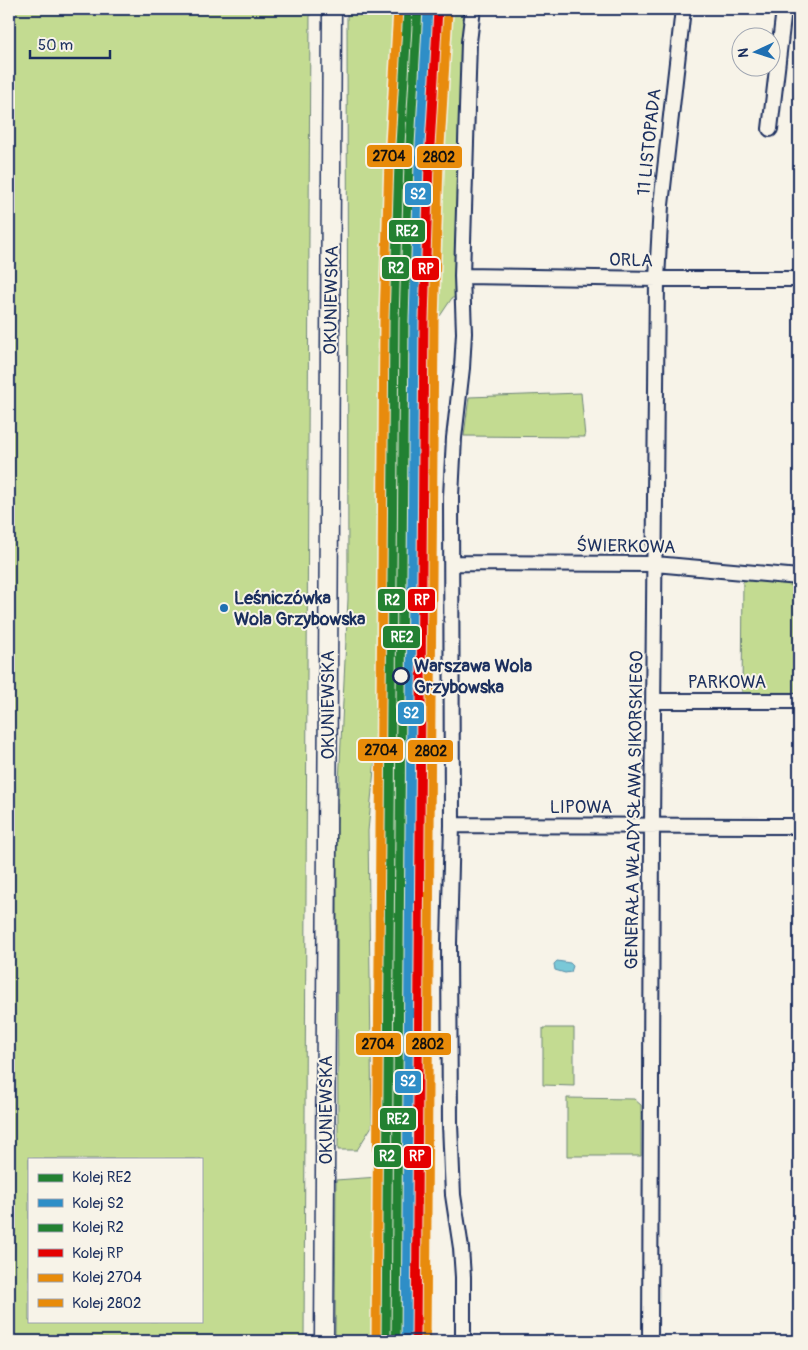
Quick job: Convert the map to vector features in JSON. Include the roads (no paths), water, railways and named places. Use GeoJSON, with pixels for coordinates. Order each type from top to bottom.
{"type":"FeatureCollection","features":[{"type":"Feature","properties":{"kind":"main road","name":"OKUNIEWSKA"},"geometry":{"type":"LineString","coordinates":[[324,1341],[332,9]]}},
{"type":"Feature","properties":{"kind":"street"},"geometry":{"type":"LineString","coordinates":[[462,1341],[463,1277],[461,1248],[453,1195],[450,1133],[449,943],[452,825],[451,468],[463,358],[462,276],[470,42],[473,9]]}},
{"type":"Feature","properties":{"kind":"street","name":"11 LISTOPADA"},"geometry":{"type":"LineString","coordinates":[[658,279],[661,204],[683,9]]}},
{"type":"Feature","properties":{"kind":"street"},"geometry":{"type":"LineString","coordinates":[[770,129],[784,9]]}},
{"type":"Feature","properties":{"kind":"street","name":"ORLA"},"geometry":{"type":"LineString","coordinates":[[462,276],[799,279]]}},
{"type":"Feature","properties":{"kind":"street","name":"GENERAŁA WŁADYSŁAWA SIKORSKIEGO"},"geometry":{"type":"LineString","coordinates":[[650,1341],[654,496],[658,279]]}},
{"type":"Feature","properties":{"kind":"street","name":"ŚWIERKOWA"},"geometry":{"type":"LineString","coordinates":[[452,563],[655,564],[799,577]]}},
{"type":"Feature","properties":{"kind":"street","name":"PARKOWA"},"geometry":{"type":"LineString","coordinates":[[654,701],[799,701]]}},
{"type":"Feature","properties":{"kind":"street","name":"LIPOWA"},"geometry":{"type":"LineString","coordinates":[[452,825],[799,826]]}},
{"type":"Feature","properties":{"kind":"water"},"geometry":{"type":"Polygon","coordinates":[[[557,961],[570,963],[573,966],[571,972],[565,973],[555,970],[554,964],[557,961]]]}},
{"type":"Feature","properties":{"kind":"waterway"},"geometry":{"type":"LineString","coordinates":[[427,671],[429,322]]}},
{"type":"Feature","properties":{"kind":"rail line","name":"2704"},"geometry":{"type":"LineString","coordinates":[[376,1341],[384,320],[389,161],[398,9]]}},
{"type":"Feature","properties":{"kind":"rail line","name":"R2"},"geometry":{"type":"LineString","coordinates":[[386,1341],[394,320],[399,162],[408,9]]}},
{"type":"Feature","properties":{"kind":"rail line","name":"RE2"},"geometry":{"type":"LineString","coordinates":[[396,1341],[404,320],[409,162],[418,9]]}},
{"type":"Feature","properties":{"kind":"rail line","name":"S2"},"geometry":{"type":"LineString","coordinates":[[406,1341],[414,320],[419,162],[428,10]]}},
{"type":"Feature","properties":{"kind":"rail line","name":"RP"},"geometry":{"type":"LineString","coordinates":[[416,1341],[424,320],[429,163],[438,10]]}},
{"type":"Feature","properties":{"kind":"rail line","name":"2802"},"geometry":{"type":"LineString","coordinates":[[426,1341],[434,321],[439,163],[448,11]]}},
{"type":"Feature","properties":{"kind":"place","name":"Leśniczówka Wola Grzybowska"},"geometry":{"type":"Point","coordinates":[224,608]}},
{"type":"Feature","properties":{"kind":"place","name":"Warszawa Wola Grzybowska"},"geometry":{"type":"Point","coordinates":[401,676]}}]}
